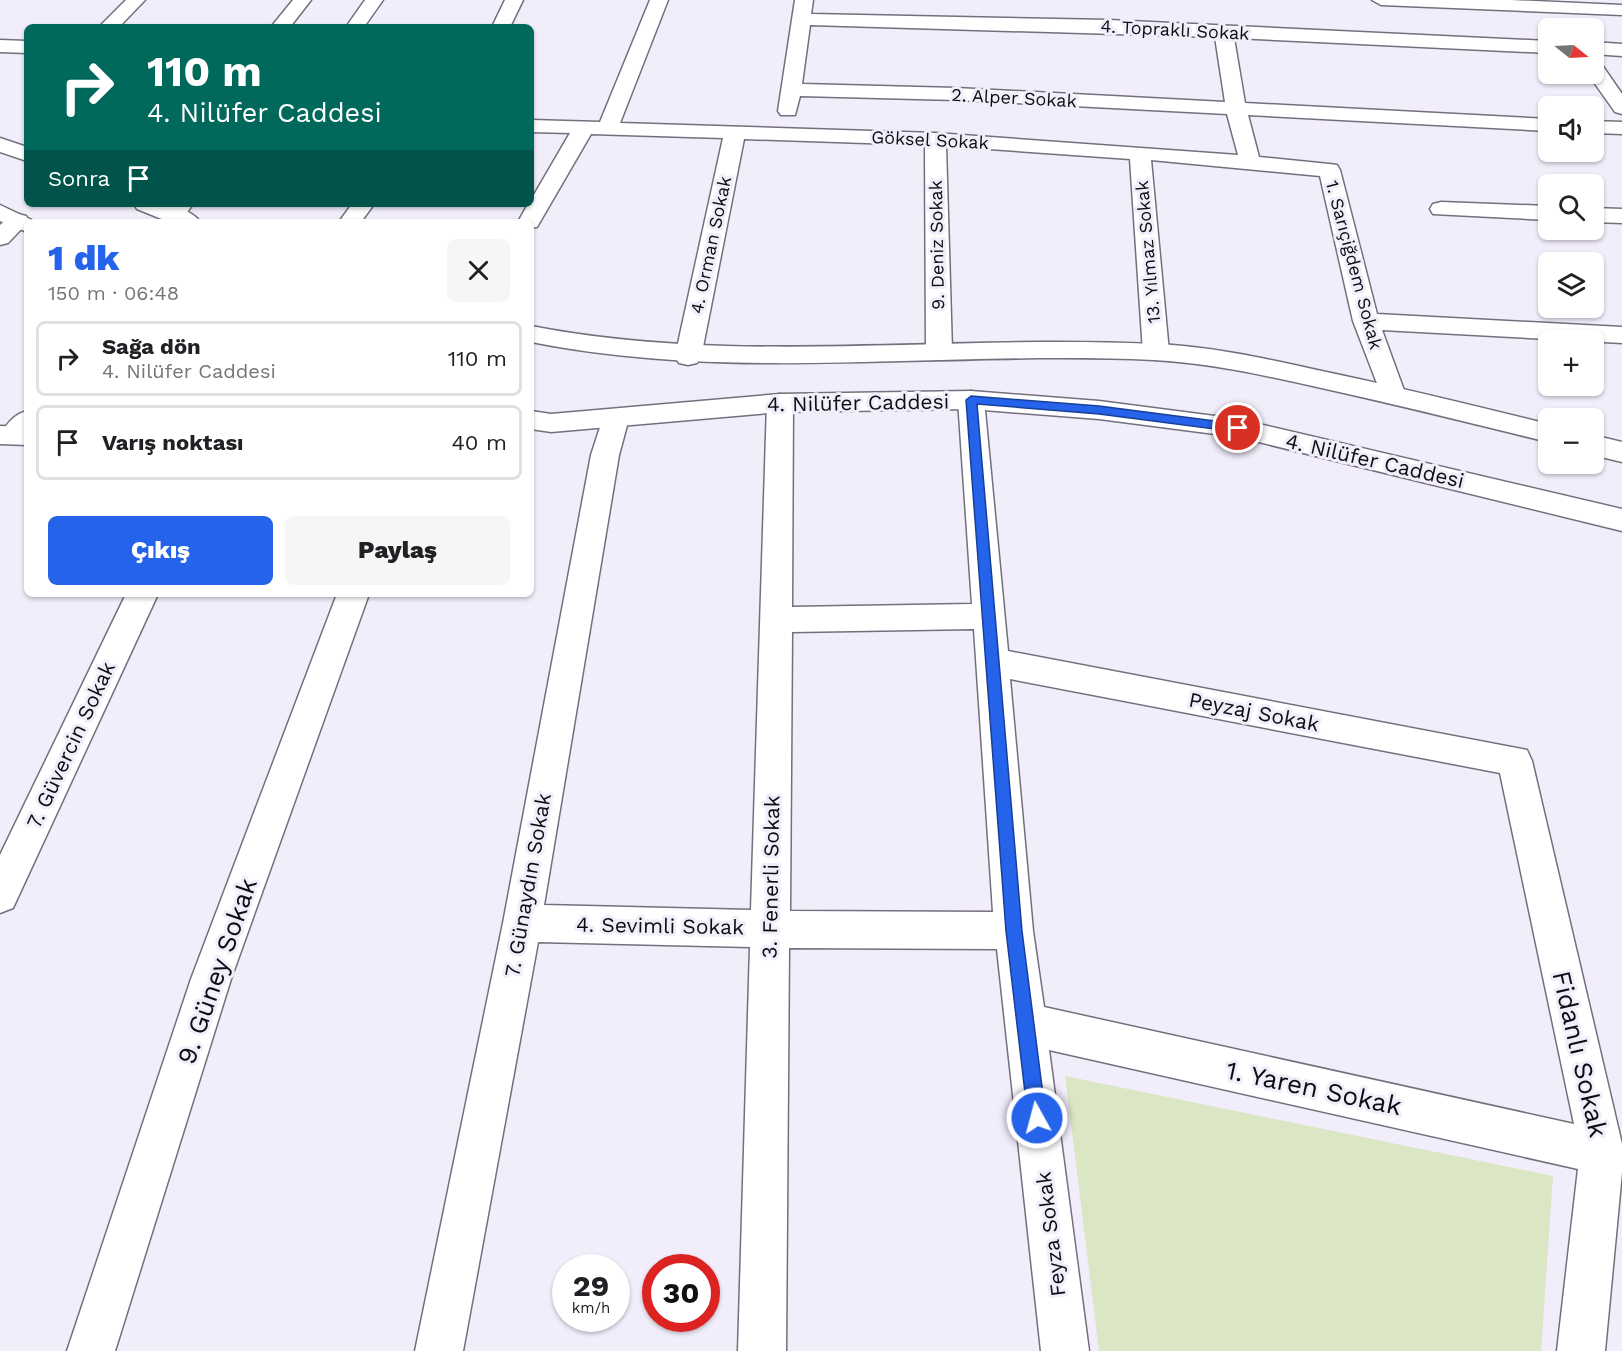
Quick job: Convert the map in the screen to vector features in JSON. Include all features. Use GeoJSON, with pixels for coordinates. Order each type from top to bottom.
{"type":"FeatureCollection","features":[{"type":"Feature","properties":{"kind":"street"},"geometry":{"type":"LineString","coordinates":[[111,24],[136,0]]}},
{"type":"Feature","properties":{"kind":"street"},"geometry":{"type":"LineString","coordinates":[[282,24],[302,0]]}},
{"type":"Feature","properties":{"kind":"street"},"geometry":{"type":"LineString","coordinates":[[357,24],[374,0]]}},
{"type":"Feature","properties":{"kind":"street"},"geometry":{"type":"LineString","coordinates":[[502,24],[514,0]]}},
{"type":"Feature","properties":{"kind":"street"},"geometry":{"type":"LineString","coordinates":[[608,128],[659,0]]}},
{"type":"Feature","properties":{"kind":"street"},"geometry":{"type":"LineString","coordinates":[[1381,0],[1545,3],[1622,10]]}},
{"type":"Feature","properties":{"kind":"street"},"geometry":{"type":"LineString","coordinates":[[784,134],[803,9]]}},
{"type":"Feature","properties":{"kind":"street","name":"4. Topraklı Sokak"},"geometry":{"type":"LineString","coordinates":[[803,9],[1224,33],[1538,47]]}},
{"type":"Feature","properties":{"kind":"street"},"geometry":{"type":"LineString","coordinates":[[1224,33],[1236,110],[1250,162]]}},
{"type":"Feature","properties":{"kind":"street"},"geometry":{"type":"LineString","coordinates":[[0,46],[24,47]]}},
{"type":"Feature","properties":{"kind":"street"},"geometry":{"type":"LineString","coordinates":[[1604,49],[1622,50]]}},
{"type":"Feature","properties":{"kind":"street"},"geometry":{"type":"LineString","coordinates":[[1604,82],[1622,108]]}},
{"type":"Feature","properties":{"kind":"street","name":"2. Alper Sokak"},"geometry":{"type":"LineString","coordinates":[[791,90],[956,94],[1538,125]]}},
{"type":"Feature","properties":{"kind":"street","name":"Göksel Sokak"},"geometry":{"type":"LineString","coordinates":[[534,126],[935,139],[1140,153],[1329,171]]}},
{"type":"Feature","properties":{"kind":"street"},"geometry":{"type":"LineString","coordinates":[[531,219],[584,128]]}},
{"type":"Feature","properties":{"kind":"street"},"geometry":{"type":"LineString","coordinates":[[1604,128],[1622,129]]}},
{"type":"Feature","properties":{"kind":"street","name":"4. Orman Sokak"},"geometry":{"type":"LineString","coordinates":[[688,357],[735,133]]}},
{"type":"Feature","properties":{"kind":"street","name":"9. Deniz Sokak"},"geometry":{"type":"LineString","coordinates":[[935,139],[939,351]]}},
{"type":"Feature","properties":{"kind":"street"},"geometry":{"type":"LineString","coordinates":[[0,144],[24,154]]}},
{"type":"Feature","properties":{"kind":"street","name":"13. Yılmaz Sokak"},"geometry":{"type":"LineString","coordinates":[[1140,153],[1156,352]]}},
{"type":"Feature","properties":{"kind":"street","name":"1. Sarıçiğdem Sokak"},"geometry":{"type":"LineString","coordinates":[[1329,171],[1366,321],[1392,393]]}},
{"type":"Feature","properties":{"kind":"street"},"geometry":{"type":"LineString","coordinates":[[156,207],[180,214]]}},
{"type":"Feature","properties":{"kind":"street"},"geometry":{"type":"LineString","coordinates":[[1441,209],[1538,213]]}},
{"type":"Feature","properties":{"kind":"street"},"geometry":{"type":"LineString","coordinates":[[1604,215],[1622,216]]}},
{"type":"Feature","properties":{"kind":"street"},"geometry":{"type":"LineString","coordinates":[[0,238],[15,219]]}},
{"type":"Feature","properties":{"kind":"street"},"geometry":{"type":"LineString","coordinates":[[1366,321],[1622,336]]}},
{"type":"Feature","properties":{"kind":"street"},"geometry":{"type":"LineString","coordinates":[[534,335],[578,345],[688,357],[792,358],[939,351],[1156,352],[1256,365],[1392,393],[1538,430]]}},
{"type":"Feature","properties":{"kind":"street","name":"4. Nilüfer Caddesi"},"geometry":{"type":"LineString","coordinates":[[538,422],[615,418],[780,403],[971,400],[1099,410],[1238,428],[1622,520]]}},
{"type":"Feature","properties":{"kind":"street","name":"Feyza Sokak"},"geometry":{"type":"LineString","coordinates":[[971,400],[1014,931],[1065,1351]]}},
{"type":"Feature","properties":{"kind":"street","name":"3. Fenerli Sokak"},"geometry":{"type":"LineString","coordinates":[[762,1351],[780,403]]}},
{"type":"Feature","properties":{"kind":"street","name":"7. Günaydın Sokak"},"geometry":{"type":"LineString","coordinates":[[439,1351],[522,923],[605,455],[615,418]]}},
{"type":"Feature","properties":{"kind":"street"},"geometry":{"type":"LineString","coordinates":[[1604,448],[1622,452]]}},
{"type":"Feature","properties":{"kind":"street","name":"7. Güvercin Sokak"},"geometry":{"type":"LineString","coordinates":[[0,895],[141,597]]}},
{"type":"Feature","properties":{"kind":"street","name":"9. Güney Sokak"},"geometry":{"type":"LineString","coordinates":[[92,1351],[211,979],[352,597]]}},
{"type":"Feature","properties":{"kind":"street"},"geometry":{"type":"LineString","coordinates":[[776,620],[990,616]]}},
{"type":"Feature","properties":{"kind":"street","name":"Peyzaj Sokak"},"geometry":{"type":"LineString","coordinates":[[993,662],[1515,761]]}},
{"type":"Feature","properties":{"kind":"street","name":"Fidanlı Sokak"},"geometry":{"type":"LineString","coordinates":[[1515,761],[1602,1152],[1581,1351]]}},
{"type":"Feature","properties":{"kind":"street","name":"4. Sevimli Sokak"},"geometry":{"type":"LineString","coordinates":[[522,923],[770,929],[1014,931]]}},
{"type":"Feature","properties":{"kind":"street","name":"1. Yaren Sokak"},"geometry":{"type":"LineString","coordinates":[[1026,1024],[1602,1152]]}},
{"type":"Feature","properties":{"kind":"green space"},"geometry":{"type":"Polygon","coordinates":[[[1065,1076],[1553,1176],[1541,1351],[1099,1351],[1065,1076]]]}},
{"type":"Feature","properties":{"kind":"route"},"geometry":{"type":"LineString","coordinates":[[1037,1118],[1014,931],[971,400],[1099,410],[1238,428]]}}]}
